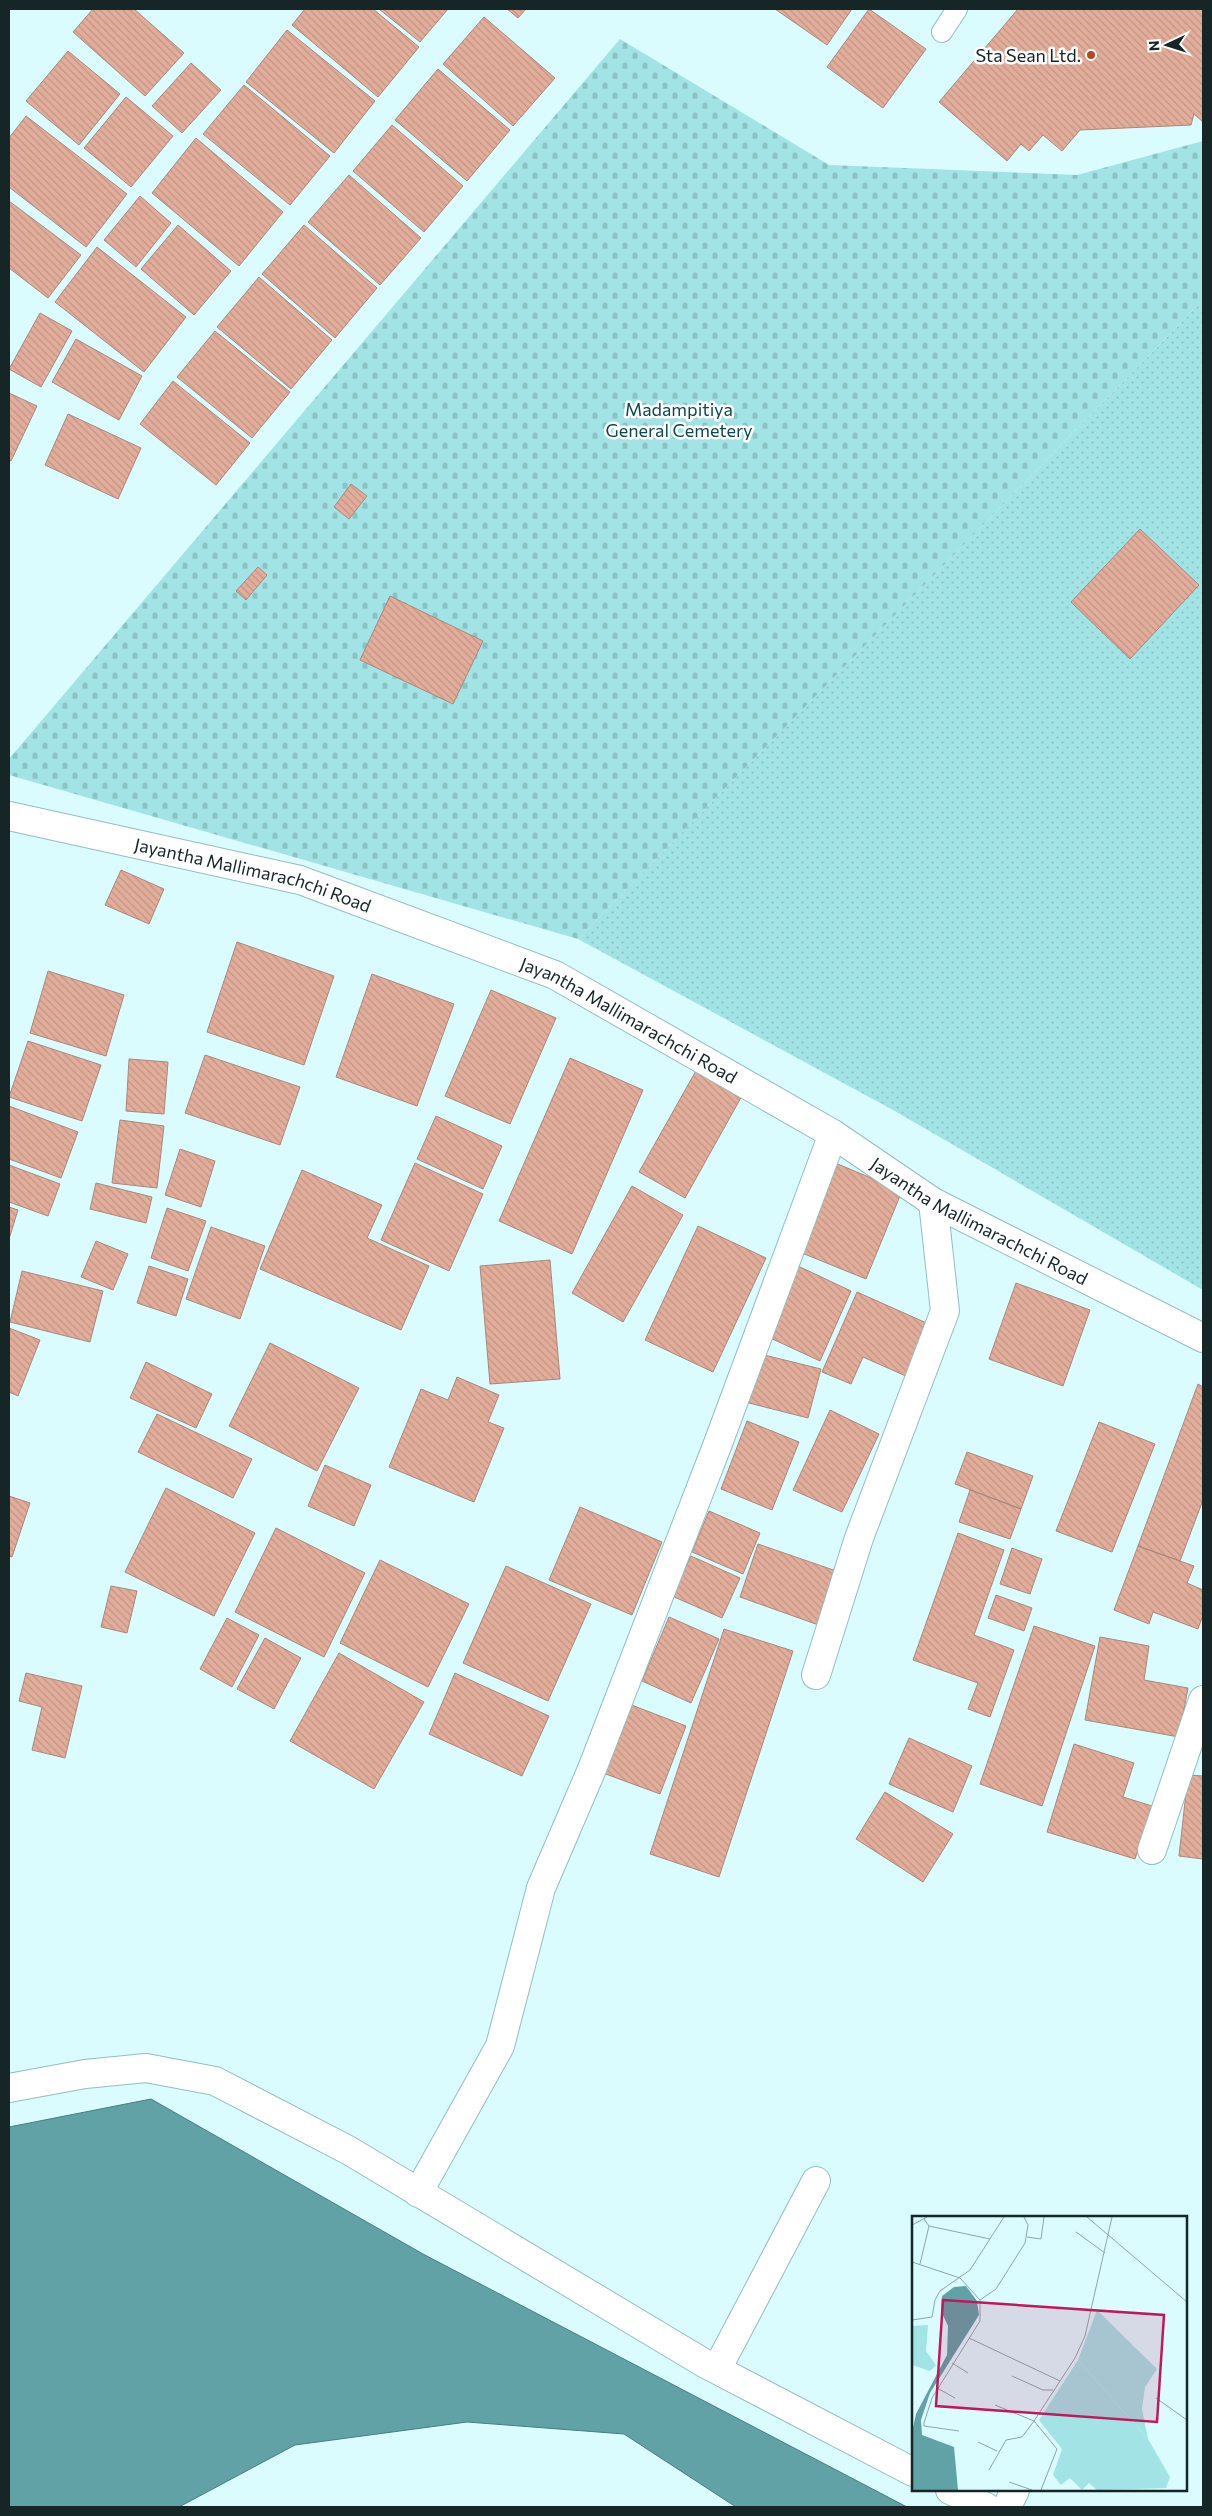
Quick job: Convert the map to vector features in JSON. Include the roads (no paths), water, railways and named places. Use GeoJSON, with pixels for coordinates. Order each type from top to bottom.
{"type":"FeatureCollection","features":[{"type":"Feature","properties":{"kind":"street","name":"Jayantha Mallimarachchi Road"},"geometry":{"type":"LineString","coordinates":[[9,816],[300,880],[555,975],[833,1134],[933,1202],[1203,1338]]}},
{"type":"Feature","properties":{"kind":"street"},"geometry":{"type":"LineString","coordinates":[[418,2193],[500,2046],[541,1888],[620,1695],[833,1134]]}},
{"type":"Feature","properties":{"kind":"street"},"geometry":{"type":"LineString","coordinates":[[816,1676],[860,1538],[945,1312],[933,1202]]}},
{"type":"Feature","properties":{"kind":"street"},"geometry":{"type":"LineString","coordinates":[[1152,1850],[1203,1700]]}},
{"type":"Feature","properties":{"kind":"street"},"geometry":{"type":"LineString","coordinates":[[9,2088],[85,2074],[146,2068],[215,2081],[348,2150],[717,2370],[912,2471]]}},
{"type":"Feature","properties":{"kind":"street"},"geometry":{"type":"LineString","coordinates":[[717,2370],[816,2181]]}},
{"type":"Feature","properties":{"kind":"street"},"geometry":{"type":"LineString","coordinates":[[952,2491],[986,2507]]}},
{"type":"Feature","properties":{"kind":"street"},"geometry":{"type":"LineString","coordinates":[[1007,2507],[1015,2491]]}},
{"type":"Feature","properties":{"kind":"lane"},"geometry":{"type":"LineString","coordinates":[[942,32],[957,9]]}},
{"type":"Feature","properties":{"kind":"place","name":"Sta Sean Ltd."},"geometry":{"type":"Point","coordinates":[1091,55]}},
{"type":"Feature","properties":{"kind":"park label","name":"Madampitiya General Cemetery"},"geometry":{"type":"Point","coordinates":[679,419]}}]}
